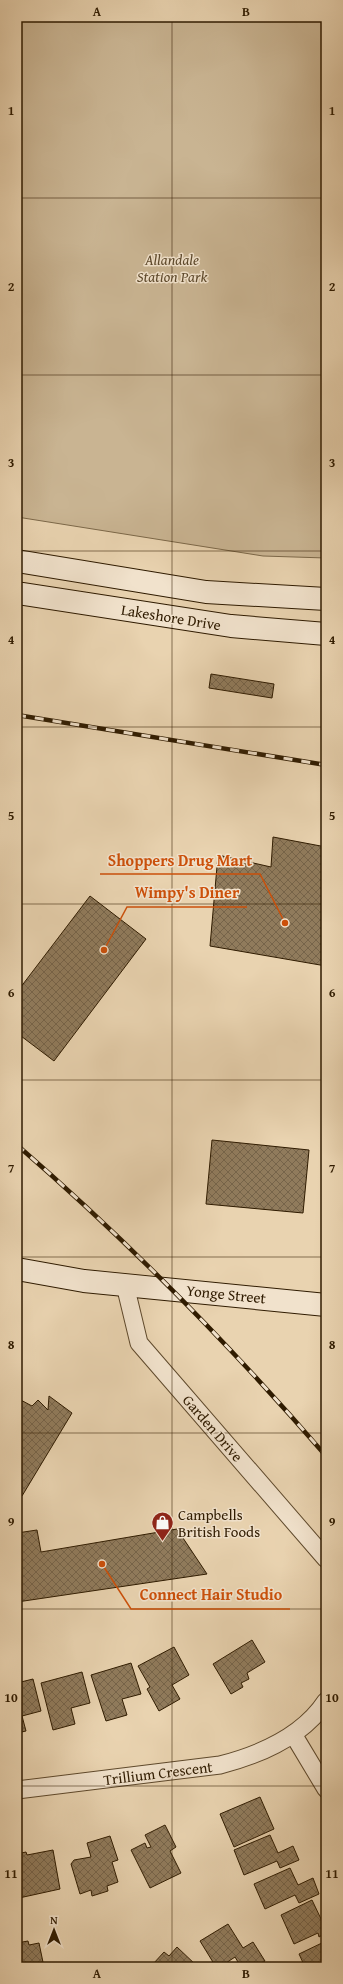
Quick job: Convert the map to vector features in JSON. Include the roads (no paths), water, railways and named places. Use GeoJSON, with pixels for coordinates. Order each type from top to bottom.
{"type":"FeatureCollection","features":[{"type":"Feature","properties":{"kind":"main road","name":"Lakeshore Drive"},"geometry":{"type":"LineString","coordinates":[[17,561],[206,592],[297,599],[326,599]]}},
{"type":"Feature","properties":{"kind":"main road","name":"Lakeshore Drive"},"geometry":{"type":"LineString","coordinates":[[17,593],[231,626],[326,634]]}},
{"type":"Feature","properties":{"kind":"main road","name":"Yonge Street"},"geometry":{"type":"LineString","coordinates":[[17,1269],[57,1277],[125,1285],[326,1305]]}},
{"type":"Feature","properties":{"kind":"street","name":"Garden Drive"},"geometry":{"type":"LineString","coordinates":[[125,1285],[139,1343],[326,1559]]}},
{"type":"Feature","properties":{"kind":"street"},"geometry":{"type":"LineString","coordinates":[[326,1701],[308,1722],[293,1734],[326,1789]]}},
{"type":"Feature","properties":{"kind":"street","name":"Trillium Crescent"},"geometry":{"type":"LineString","coordinates":[[17,1790],[220,1765],[239,1760],[262,1751],[293,1734]]}},
{"type":"Feature","properties":{"kind":"railway"},"geometry":{"type":"LineString","coordinates":[[17,715],[326,765]]}},
{"type":"Feature","properties":{"kind":"railway"},"geometry":{"type":"LineString","coordinates":[[17,1145],[99,1218],[177,1295],[253,1374],[326,1456]]}},
{"type":"Feature","properties":{"kind":"place","name":"Shoppers Drug Mart"},"geometry":{"type":"Point","coordinates":[285,923]}},
{"type":"Feature","properties":{"kind":"place","name":"Wimpy's Diner"},"geometry":{"type":"Point","coordinates":[104,950]}},
{"type":"Feature","properties":{"kind":"place","name":"Campbells British Foods"},"geometry":{"type":"Point","coordinates":[163,1542]}},
{"type":"Feature","properties":{"kind":"place","name":"Connect Hair Studio"},"geometry":{"type":"Point","coordinates":[102,1564]}},
{"type":"Feature","properties":{"kind":"park label","name":"Allandale Station Park"},"geometry":{"type":"Point","coordinates":[172,268]}}]}
